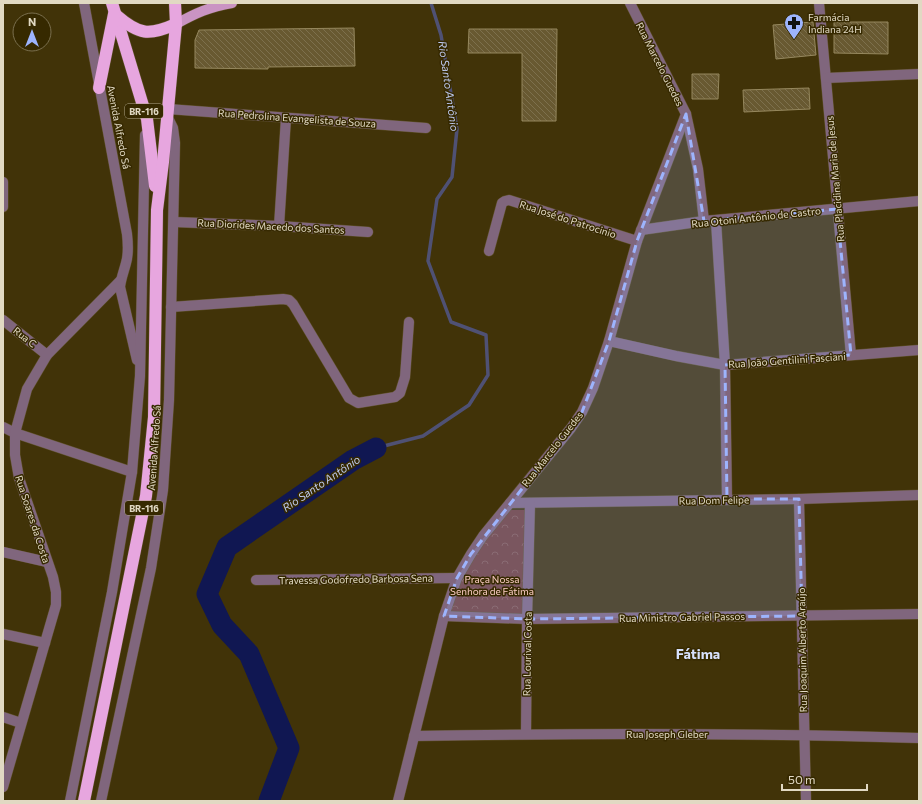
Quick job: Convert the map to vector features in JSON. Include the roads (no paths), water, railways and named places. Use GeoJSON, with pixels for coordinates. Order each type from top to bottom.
{"type":"FeatureCollection","features":[{"type":"Feature","properties":{"kind":"highway","name":"Avenida Alfredo Sá"},"geometry":{"type":"LineString","coordinates":[[84,801],[146,496],[154,417],[157,210],[176,24],[175,3]]}},
{"type":"Feature","properties":{"kind":"highway"},"geometry":{"type":"LineString","coordinates":[[99,88],[115,10]]}},
{"type":"Feature","properties":{"kind":"highway"},"geometry":{"type":"LineString","coordinates":[[115,10],[128,26],[139,31],[152,32],[165,29],[176,24]]}},
{"type":"Feature","properties":{"kind":"highway","name":"BR-116"},"geometry":{"type":"LineString","coordinates":[[115,10],[147,119],[157,210]]}},
{"type":"Feature","properties":{"kind":"main road"},"geometry":{"type":"LineString","coordinates":[[176,24],[200,11],[215,6],[232,3]]}},
{"type":"Feature","properties":{"kind":"street","name":"Avenida Alfredo Sá"},"geometry":{"type":"LineString","coordinates":[[84,3],[127,234],[128,243],[126,262],[120,280]]}},
{"type":"Feature","properties":{"kind":"street","name":"Rua Marcelo Guedes"},"geometry":{"type":"LineString","coordinates":[[398,801],[444,616],[457,578],[475,548],[571,428],[582,412],[593,388],[609,341],[641,230],[686,114],[630,3]]}},
{"type":"Feature","properties":{"kind":"street","name":"Rua Placidina Maria de Jesus"},"geometry":{"type":"LineString","coordinates":[[819,3],[837,209],[852,355]]}},
{"type":"Feature","properties":{"kind":"street"},"geometry":{"type":"LineString","coordinates":[[826,78],[919,74]]}},
{"type":"Feature","properties":{"kind":"street","name":"Avenida Alfredo Sá"},"geometry":{"type":"LineString","coordinates":[[101,801],[151,568],[164,490],[169,400],[175,143],[173,128],[167,112]]}},
{"type":"Feature","properties":{"kind":"street","name":"Rua Pedrolina Evangelista de Souza"},"geometry":{"type":"LineString","coordinates":[[167,112],[286,118],[426,128]]}},
{"type":"Feature","properties":{"kind":"street"},"geometry":{"type":"LineString","coordinates":[[686,114],[698,169],[704,221]]}},
{"type":"Feature","properties":{"kind":"street"},"geometry":{"type":"LineString","coordinates":[[279,226],[286,118]]}},
{"type":"Feature","properties":{"kind":"street","name":"Avenida Alfredo Sá"},"geometry":{"type":"LineString","coordinates":[[70,801],[113,584],[132,472],[140,376],[145,136],[147,119]]}},
{"type":"Feature","properties":{"kind":"street"},"geometry":{"type":"LineString","coordinates":[[3,182],[3,207]]}},
{"type":"Feature","properties":{"kind":"street","name":"Rua José do Patrocinio"},"geometry":{"type":"LineString","coordinates":[[489,251],[502,203],[509,200],[637,242]]}},
{"type":"Feature","properties":{"kind":"street","name":"Rua Otoni Antônio de Castro"},"geometry":{"type":"LineString","coordinates":[[641,230],[704,221],[919,201]]}},
{"type":"Feature","properties":{"kind":"street"},"geometry":{"type":"LineString","coordinates":[[716,221],[725,365],[727,500]]}},
{"type":"Feature","properties":{"kind":"street","name":"Rua Diorides Macedo dos Santos"},"geometry":{"type":"LineString","coordinates":[[174,222],[279,226],[368,232]]}},
{"type":"Feature","properties":{"kind":"street"},"geometry":{"type":"LineString","coordinates":[[126,262],[142,248]]}},
{"type":"Feature","properties":{"kind":"street"},"geometry":{"type":"LineString","coordinates":[[120,280],[121,295],[140,376]]}},
{"type":"Feature","properties":{"kind":"street","name":"Rua Soares da Costa"},"geometry":{"type":"LineString","coordinates":[[3,787],[56,605],[56,592],[53,577],[19,478],[15,455],[15,433],[27,389],[47,355],[120,280]]}},
{"type":"Feature","properties":{"kind":"street"},"geometry":{"type":"LineString","coordinates":[[171,307],[283,299],[289,300],[293,304],[349,398],[358,403],[395,397],[400,393],[405,377],[410,322]]}},
{"type":"Feature","properties":{"kind":"street","name":"Rua C"},"geometry":{"type":"LineString","coordinates":[[3,320],[47,355]]}},
{"type":"Feature","properties":{"kind":"street","name":"Rua João Gentilini Fasciani"},"geometry":{"type":"LineString","coordinates":[[609,341],[725,365],[919,350]]}},
{"type":"Feature","properties":{"kind":"street"},"geometry":{"type":"LineString","coordinates":[[3,427],[15,433],[132,472]]}},
{"type":"Feature","properties":{"kind":"street","name":"Rua Dom Felipe"},"geometry":{"type":"LineString","coordinates":[[510,504],[530,502],[799,499],[919,495]]}},
{"type":"Feature","properties":{"kind":"street","name":"Rua Joaquim Alberto Araújo"},"geometry":{"type":"LineString","coordinates":[[799,499],[806,801]]}},
{"type":"Feature","properties":{"kind":"street","name":"Rua Lourival Costa"},"geometry":{"type":"LineString","coordinates":[[526,734],[530,502]]}},
{"type":"Feature","properties":{"kind":"street"},"geometry":{"type":"LineString","coordinates":[[3,552],[47,562]]}},
{"type":"Feature","properties":{"kind":"street","name":"Travessa Godofredo Barbosa Sena"},"geometry":{"type":"LineString","coordinates":[[256,580],[457,578]]}},
{"type":"Feature","properties":{"kind":"street","name":"Rua Ministro Gabriel Passos"},"geometry":{"type":"LineString","coordinates":[[444,616],[527,619],[919,614]]}},
{"type":"Feature","properties":{"kind":"street"},"geometry":{"type":"LineString","coordinates":[[3,634],[45,643]]}},
{"type":"Feature","properties":{"kind":"street"},"geometry":{"type":"LineString","coordinates":[[3,718],[21,723]]}},
{"type":"Feature","properties":{"kind":"street","name":"Rua Joseph Gleber"},"geometry":{"type":"LineString","coordinates":[[414,736],[526,734],[804,735],[919,738]]}},
{"type":"Feature","properties":{"kind":"waterway","name":"Rio Santo Antônio"},"geometry":{"type":"LineString","coordinates":[[376,448],[423,436],[469,405],[488,375],[486,335],[451,322],[428,261],[437,199],[452,177],[457,129],[441,35],[431,3]]}},
{"type":"Feature","properties":{"kind":"waterway","name":"Rio Santo Antônio"},"geometry":{"type":"LineString","coordinates":[[269,801],[289,748],[249,654],[222,625],[207,594],[227,547],[353,460],[376,448]]}},
{"type":"Feature","properties":{"kind":"place","name":"Farmácia Indiana 24H"},"geometry":{"type":"Point","coordinates":[794,40]}},
{"type":"Feature","properties":{"kind":"district","name":"Fátima"},"geometry":{"type":"Point","coordinates":[698,653]}},
{"type":"Feature","properties":{"kind":"park label","name":"Praça Nossa Senhora de Fátima"},"geometry":{"type":"Point","coordinates":[492,584]}}]}
